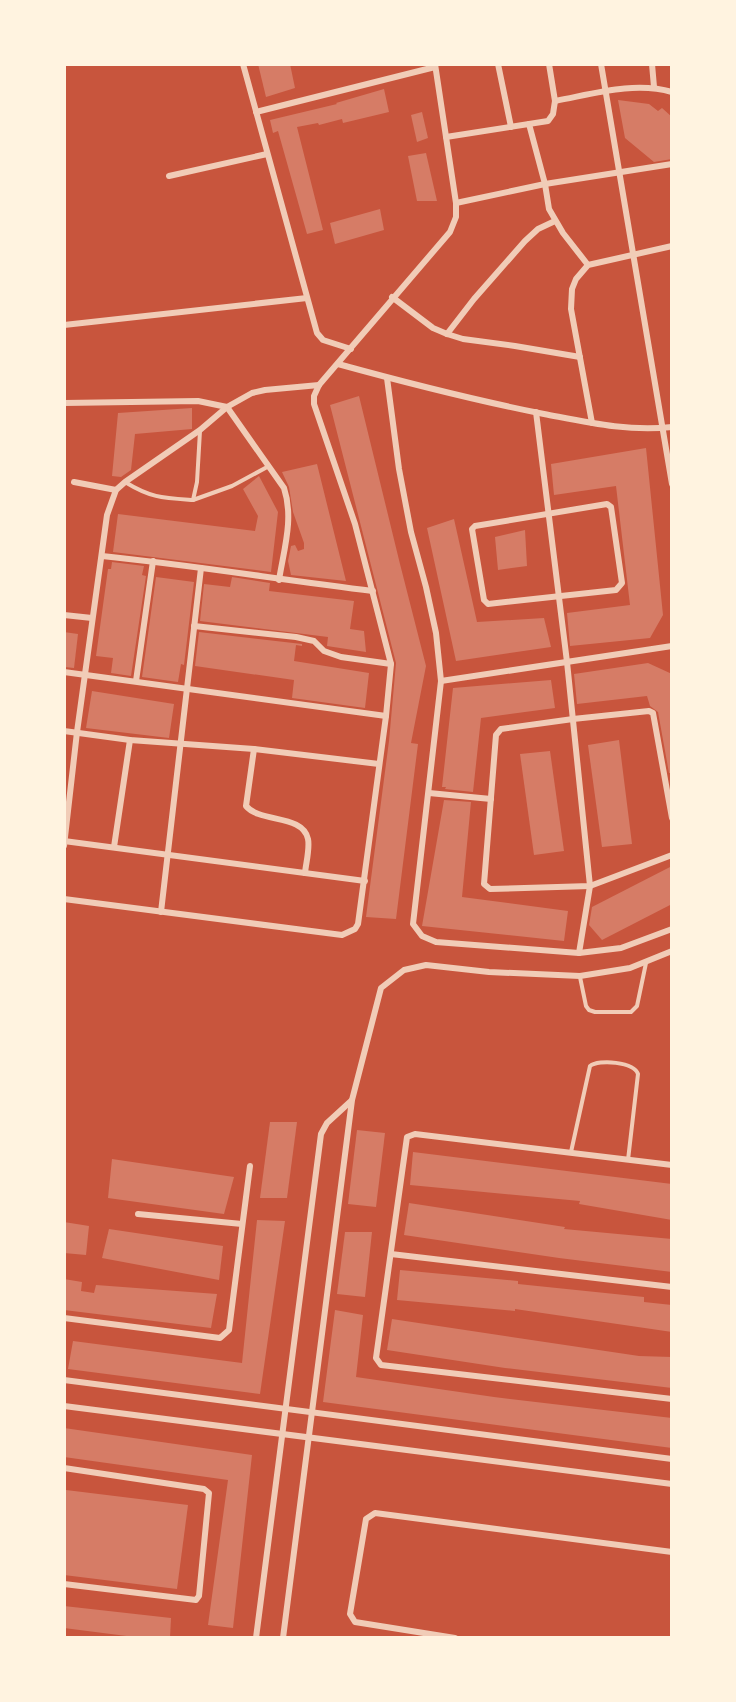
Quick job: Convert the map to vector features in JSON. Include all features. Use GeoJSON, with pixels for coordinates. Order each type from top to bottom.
{"type":"FeatureCollection","features":[{"type":"Feature","properties":{"kind":"street"},"geometry":{"type":"LineString","coordinates":[[243,64],[319,338],[351,349]]}},
{"type":"Feature","properties":{"kind":"street"},"geometry":{"type":"LineString","coordinates":[[498,64],[511,127]]}},
{"type":"Feature","properties":{"kind":"street"},"geometry":{"type":"LineString","coordinates":[[446,137],[550,119],[555,101],[549,64]]}},
{"type":"Feature","properties":{"kind":"street"},"geometry":{"type":"LineString","coordinates":[[601,64],[672,484]]}},
{"type":"Feature","properties":{"kind":"street"},"geometry":{"type":"LineString","coordinates":[[652,64],[654,87]]}},
{"type":"Feature","properties":{"kind":"street"},"geometry":{"type":"LineString","coordinates":[[64,899],[342,935],[350,933],[358,924],[391,664],[355,524],[314,404],[314,396],[319,384],[450,232],[456,217],[456,203],[435,66],[256,112]]}},
{"type":"Feature","properties":{"kind":"street"},"geometry":{"type":"LineString","coordinates":[[555,101],[654,87],[672,93]]}},
{"type":"Feature","properties":{"kind":"street"},"geometry":{"type":"LineString","coordinates":[[529,124],[545,184],[549,209],[555,221],[588,265]]}},
{"type":"Feature","properties":{"kind":"street"},"geometry":{"type":"LineString","coordinates":[[169,176],[267,154]]}},
{"type":"Feature","properties":{"kind":"street"},"geometry":{"type":"LineString","coordinates":[[456,203],[545,184],[672,164]]}},
{"type":"Feature","properties":{"kind":"street"},"geometry":{"type":"LineString","coordinates":[[447,334],[474,299],[525,241],[538,229],[555,221]]}},
{"type":"Feature","properties":{"kind":"street"},"geometry":{"type":"LineString","coordinates":[[592,423],[572,309],[572,289],[576,279],[588,265],[672,246]]}},
{"type":"Feature","properties":{"kind":"street"},"geometry":{"type":"LineString","coordinates":[[392,297],[433,328],[447,334],[463,339],[515,345],[580,357]]}},
{"type":"Feature","properties":{"kind":"street"},"geometry":{"type":"LineString","coordinates":[[64,325],[307,298]]}},
{"type":"Feature","properties":{"kind":"street"},"geometry":{"type":"LineString","coordinates":[[338,364],[437,392],[592,423],[625,428],[672,427]]}},
{"type":"Feature","properties":{"kind":"street"},"geometry":{"type":"LineString","coordinates":[[387,378],[399,469],[411,532],[436,633],[441,681],[413,924],[422,936],[436,942],[579,953],[621,948],[672,929]]}},
{"type":"Feature","properties":{"kind":"street"},"geometry":{"type":"LineString","coordinates":[[64,846],[92,618],[110,504],[116,490],[200,430],[227,407],[259,391],[319,384]]}},
{"type":"Feature","properties":{"kind":"street"},"geometry":{"type":"LineString","coordinates":[[64,403],[198,401],[227,407],[284,488],[289,514],[279,580]]}},
{"type":"Feature","properties":{"kind":"street"},"geometry":{"type":"LineString","coordinates":[[536,412],[567,662],[590,886],[579,953]]}},
{"type":"Feature","properties":{"kind":"street"},"geometry":{"type":"LineString","coordinates":[[74,482],[116,490]]}},
{"type":"Feature","properties":{"kind":"street"},"geometry":{"type":"LineString","coordinates":[[607,504],[611,507],[622,584],[616,590],[488,604],[484,600],[472,529],[475,526],[548,513],[607,504]]}},
{"type":"Feature","properties":{"kind":"street"},"geometry":{"type":"LineString","coordinates":[[102,556],[373,591]]}},
{"type":"Feature","properties":{"kind":"street"},"geometry":{"type":"LineString","coordinates":[[136,681],[153,561]]}},
{"type":"Feature","properties":{"kind":"street"},"geometry":{"type":"LineString","coordinates":[[161,912],[201,568]]}},
{"type":"Feature","properties":{"kind":"street"},"geometry":{"type":"LineString","coordinates":[[64,615],[92,618]]}},
{"type":"Feature","properties":{"kind":"street"},"geometry":{"type":"LineString","coordinates":[[194,626],[296,637],[314,641],[324,651],[341,657],[391,664]]}},
{"type":"Feature","properties":{"kind":"street"},"geometry":{"type":"LineString","coordinates":[[441,681],[672,646]]}},
{"type":"Feature","properties":{"kind":"street"},"geometry":{"type":"LineString","coordinates":[[64,672],[386,716]]}},
{"type":"Feature","properties":{"kind":"street"},"geometry":{"type":"LineString","coordinates":[[672,818],[653,713],[649,711],[501,729],[496,735],[484,885],[490,889],[590,886],[672,855]]}},
{"type":"Feature","properties":{"kind":"street"},"geometry":{"type":"LineString","coordinates":[[64,730],[130,740],[254,749],[379,764]]}},
{"type":"Feature","properties":{"kind":"street"},"geometry":{"type":"LineString","coordinates":[[114,847],[130,740]]}},
{"type":"Feature","properties":{"kind":"street"},"geometry":{"type":"LineString","coordinates":[[254,749],[246,806],[249,811],[291,822],[304,831],[308,838],[305,873]]}},
{"type":"Feature","properties":{"kind":"street"},"geometry":{"type":"LineString","coordinates":[[429,793],[491,799]]}},
{"type":"Feature","properties":{"kind":"street"},"geometry":{"type":"LineString","coordinates":[[65,841],[364,881]]}},
{"type":"Feature","properties":{"kind":"street"},"geometry":{"type":"LineString","coordinates":[[283,1638],[352,1100],[381,988],[404,970],[426,965],[489,972],[580,976],[630,968],[672,951]]}},
{"type":"Feature","properties":{"kind":"street"},"geometry":{"type":"LineString","coordinates":[[256,1638],[321,1134],[327,1123],[352,1100]]}},
{"type":"Feature","properties":{"kind":"street"},"geometry":{"type":"LineString","coordinates":[[672,1165],[415,1134],[407,1137],[376,1358],[381,1365],[672,1399]]}},
{"type":"Feature","properties":{"kind":"street"},"geometry":{"type":"LineString","coordinates":[[64,1318],[220,1338],[229,1330],[250,1167]]}},
{"type":"Feature","properties":{"kind":"street"},"geometry":{"type":"LineString","coordinates":[[138,1214],[242,1224]]}},
{"type":"Feature","properties":{"kind":"street"},"geometry":{"type":"LineString","coordinates":[[391,1254],[672,1287]]}},
{"type":"Feature","properties":{"kind":"street"},"geometry":{"type":"LineString","coordinates":[[64,1380],[672,1459]]}},
{"type":"Feature","properties":{"kind":"street"},"geometry":{"type":"LineString","coordinates":[[64,1406],[672,1484]]}},
{"type":"Feature","properties":{"kind":"street"},"geometry":{"type":"LineString","coordinates":[[64,1468],[204,1489],[209,1493],[199,1596],[196,1600],[64,1584]]}},
{"type":"Feature","properties":{"kind":"street"},"geometry":{"type":"LineString","coordinates":[[455,1638],[355,1622],[350,1614],[366,1519],[375,1513],[672,1552]]}},
{"type":"Feature","properties":{"kind":"lane"},"geometry":{"type":"LineString","coordinates":[[193,500],[197,482],[200,430]]}},
{"type":"Feature","properties":{"kind":"lane"},"geometry":{"type":"LineString","coordinates":[[125,482],[143,494],[193,500],[232,486],[269,466]]}},
{"type":"Feature","properties":{"kind":"lane"},"geometry":{"type":"LineString","coordinates":[[580,976],[589,1011],[631,1012],[637,1006],[646,962]]}},
{"type":"Feature","properties":{"kind":"lane"},"geometry":{"type":"LineString","coordinates":[[571,1152],[589,1070],[593,1064],[600,1062],[630,1066],[634,1067],[639,1074],[628,1160]]}},
{"type":"Feature","properties":{"kind":"building"},"geometry":{"type":"Polygon","coordinates":[[[258,64],[290,64],[295,88],[266,97],[258,64]]]}},
{"type":"Feature","properties":{"kind":"building"},"geometry":{"type":"Polygon","coordinates":[[[384,89],[389,112],[343,123],[342,119],[319,125],[318,123],[297,127],[323,230],[307,234],[278,131],[273,133],[270,120],[337,104],[384,89]]]}},
{"type":"Feature","properties":{"kind":"building"},"geometry":{"type":"Polygon","coordinates":[[[618,100],[649,104],[658,111],[662,108],[672,117],[672,159],[654,162],[625,138],[618,100]]]}},
{"type":"Feature","properties":{"kind":"building"},"geometry":{"type":"Polygon","coordinates":[[[422,112],[428,138],[417,142],[411,115],[422,112]]]}},
{"type":"Feature","properties":{"kind":"building"},"geometry":{"type":"Polygon","coordinates":[[[426,153],[437,201],[417,201],[408,156],[426,153]]]}},
{"type":"Feature","properties":{"kind":"building"},"geometry":{"type":"Polygon","coordinates":[[[380,209],[384,230],[335,244],[330,223],[380,209]]]}},
{"type":"Feature","properties":{"kind":"building"},"geometry":{"type":"Polygon","coordinates":[[[359,396],[426,666],[411,743],[418,744],[396,919],[366,917],[389,741],[396,663],[330,405],[359,396]]]}},
{"type":"Feature","properties":{"kind":"building"},"geometry":{"type":"Polygon","coordinates":[[[192,408],[192,429],[135,434],[131,470],[121,477],[112,476],[118,413],[192,408]]]}},
{"type":"Feature","properties":{"kind":"building"},"geometry":{"type":"Polygon","coordinates":[[[646,448],[663,615],[650,638],[570,646],[567,613],[630,605],[616,486],[554,495],[551,464],[646,448]]]}},
{"type":"Feature","properties":{"kind":"building"},"geometry":{"type":"Polygon","coordinates":[[[317,464],[346,581],[291,575],[288,561],[291,546],[295,545],[298,551],[304,549],[304,543],[293,512],[289,487],[282,472],[317,464]]]}},
{"type":"Feature","properties":{"kind":"building"},"geometry":{"type":"Polygon","coordinates":[[[259,476],[278,512],[271,572],[113,552],[118,514],[255,531],[258,516],[243,489],[259,476]]]}},
{"type":"Feature","properties":{"kind":"building"},"geometry":{"type":"Polygon","coordinates":[[[454,519],[477,622],[544,618],[551,647],[456,661],[427,528],[454,519]]]}},
{"type":"Feature","properties":{"kind":"building"},"geometry":{"type":"Polygon","coordinates":[[[525,530],[527,566],[498,570],[495,537],[525,530]]]}},
{"type":"Feature","properties":{"kind":"building"},"geometry":{"type":"Polygon","coordinates":[[[112,562],[144,566],[142,575],[146,576],[131,676],[111,673],[113,658],[96,656],[108,569],[111,569],[112,562]]]}},
{"type":"Feature","properties":{"kind":"building"},"geometry":{"type":"Polygon","coordinates":[[[156,577],[194,582],[184,665],[181,664],[178,682],[142,677],[156,577]]]}},
{"type":"Feature","properties":{"kind":"building"},"geometry":{"type":"Polygon","coordinates":[[[232,577],[270,583],[269,591],[354,601],[350,629],[364,631],[366,652],[327,646],[328,637],[200,621],[204,584],[230,587],[232,577]]]}},
{"type":"Feature","properties":{"kind":"building"},"geometry":{"type":"Polygon","coordinates":[[[64,632],[78,634],[74,668],[64,667],[64,632]]]}},
{"type":"Feature","properties":{"kind":"building"},"geometry":{"type":"Polygon","coordinates":[[[199,632],[302,644],[302,646],[296,645],[294,661],[369,673],[365,708],[292,698],[294,680],[195,666],[199,632]]]}},
{"type":"Feature","properties":{"kind":"building"},"geometry":{"type":"Polygon","coordinates":[[[648,663],[672,674],[672,773],[669,773],[658,712],[650,706],[647,696],[577,704],[574,674],[648,663]]]}},
{"type":"Feature","properties":{"kind":"building"},"geometry":{"type":"Polygon","coordinates":[[[551,680],[555,708],[481,718],[473,792],[442,787],[453,688],[551,680]]]}},
{"type":"Feature","properties":{"kind":"building"},"geometry":{"type":"Polygon","coordinates":[[[92,691],[174,704],[169,738],[86,728],[92,691]]]}},
{"type":"Feature","properties":{"kind":"building"},"geometry":{"type":"Polygon","coordinates":[[[619,740],[632,844],[602,847],[588,745],[619,740]]]}},
{"type":"Feature","properties":{"kind":"building"},"geometry":{"type":"Polygon","coordinates":[[[550,751],[564,851],[534,855],[520,754],[550,751]]]}},
{"type":"Feature","properties":{"kind":"building"},"geometry":{"type":"Polygon","coordinates":[[[444,800],[471,802],[462,897],[568,911],[564,941],[422,926],[444,800]]]}},
{"type":"Feature","properties":{"kind":"building"},"geometry":{"type":"Polygon","coordinates":[[[672,866],[672,904],[602,940],[589,925],[592,907],[672,866]]]}},
{"type":"Feature","properties":{"kind":"building"},"geometry":{"type":"Polygon","coordinates":[[[270,1122],[297,1122],[287,1198],[260,1198],[270,1122]]]}},
{"type":"Feature","properties":{"kind":"building"},"geometry":{"type":"Polygon","coordinates":[[[357,1130],[385,1133],[376,1207],[348,1204],[357,1130]]]}},
{"type":"Feature","properties":{"kind":"building"},"geometry":{"type":"Polygon","coordinates":[[[413,1152],[672,1184],[672,1220],[579,1204],[580,1201],[410,1185],[413,1152]]]}},
{"type":"Feature","properties":{"kind":"building"},"geometry":{"type":"Polygon","coordinates":[[[112,1159],[234,1177],[224,1214],[108,1198],[112,1159]]]}},
{"type":"Feature","properties":{"kind":"building"},"geometry":{"type":"Polygon","coordinates":[[[409,1203],[565,1227],[564,1229],[672,1239],[672,1272],[404,1235],[409,1203]]]}},
{"type":"Feature","properties":{"kind":"building"},"geometry":{"type":"Polygon","coordinates":[[[257,1220],[285,1221],[260,1394],[68,1369],[73,1341],[242,1363],[257,1220]]]}},
{"type":"Feature","properties":{"kind":"building"},"geometry":{"type":"Polygon","coordinates":[[[64,1222],[89,1226],[86,1255],[64,1253],[64,1222]]]}},
{"type":"Feature","properties":{"kind":"building"},"geometry":{"type":"Polygon","coordinates":[[[109,1229],[223,1246],[219,1280],[102,1258],[109,1229]]]}},
{"type":"Feature","properties":{"kind":"building"},"geometry":{"type":"Polygon","coordinates":[[[345,1232],[372,1232],[365,1297],[337,1294],[345,1232]]]}},
{"type":"Feature","properties":{"kind":"building"},"geometry":{"type":"Polygon","coordinates":[[[400,1270],[518,1281],[518,1284],[644,1297],[644,1302],[672,1305],[672,1332],[515,1309],[515,1311],[397,1300],[400,1270]]]}},
{"type":"Feature","properties":{"kind":"building"},"geometry":{"type":"Polygon","coordinates":[[[64,1279],[82,1282],[81,1291],[94,1293],[96,1285],[217,1294],[211,1328],[64,1310],[64,1279]]]}},
{"type":"Feature","properties":{"kind":"building"},"geometry":{"type":"Polygon","coordinates":[[[335,1310],[363,1315],[356,1377],[494,1397],[672,1418],[672,1448],[323,1402],[335,1310]]]}},
{"type":"Feature","properties":{"kind":"building"},"geometry":{"type":"Polygon","coordinates":[[[392,1319],[639,1356],[672,1357],[672,1388],[505,1368],[387,1350],[392,1319]]]}},
{"type":"Feature","properties":{"kind":"building"},"geometry":{"type":"Polygon","coordinates":[[[64,1428],[252,1455],[233,1628],[208,1625],[228,1480],[64,1457],[64,1428]]]}},
{"type":"Feature","properties":{"kind":"building"},"geometry":{"type":"Polygon","coordinates":[[[66,1490],[188,1505],[177,1589],[64,1575],[66,1490]]]}},
{"type":"Feature","properties":{"kind":"building"},"geometry":{"type":"Polygon","coordinates":[[[64,1606],[171,1618],[170,1638],[142,1638],[64,1628],[64,1606]]]}}]}
